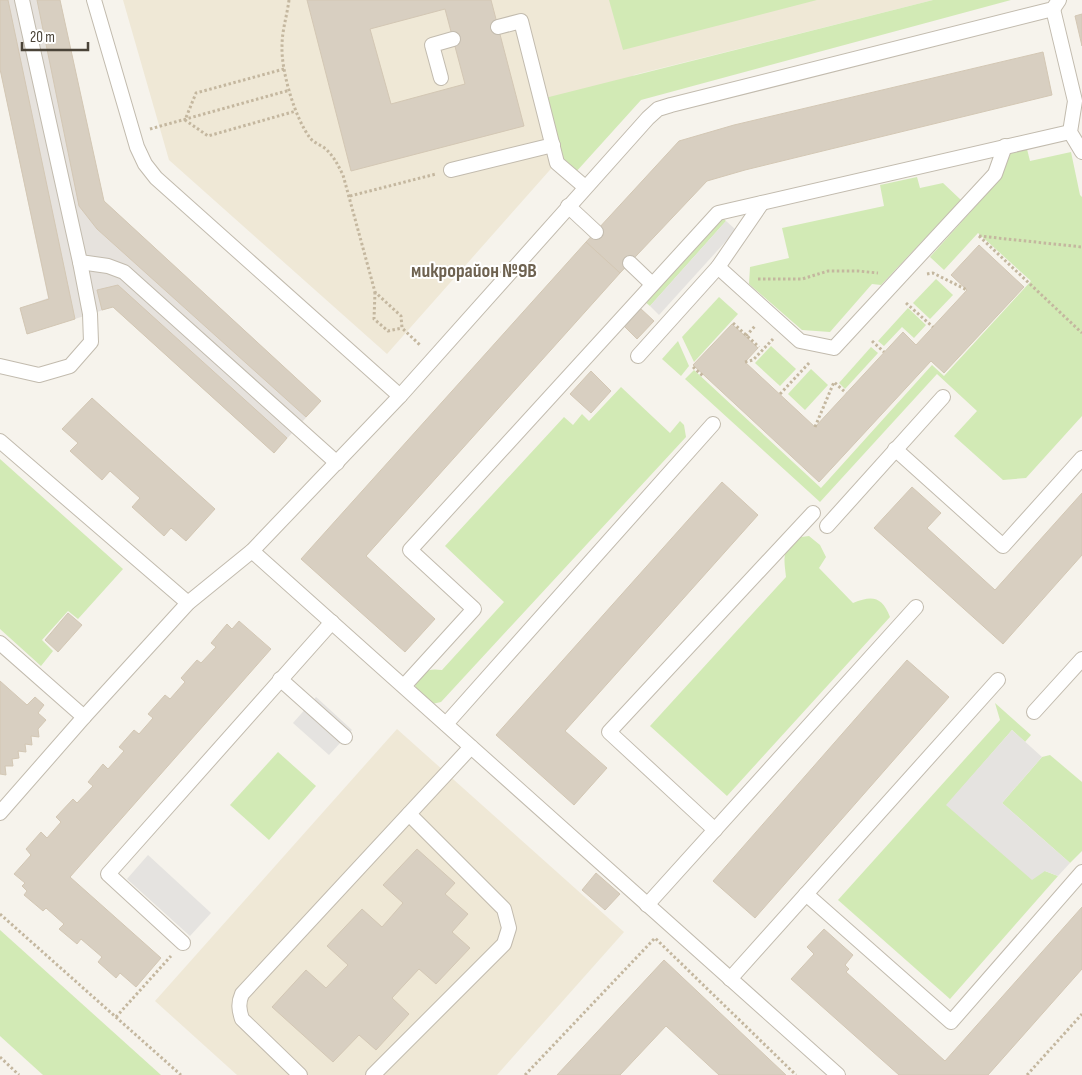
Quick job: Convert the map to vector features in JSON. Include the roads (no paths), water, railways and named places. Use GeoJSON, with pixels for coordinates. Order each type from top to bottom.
{"type":"FeatureCollection","features":[{"type":"Feature","properties":{"kind":"lane"},"geometry":{"type":"LineString","coordinates":[[0,366],[39,375],[55,371],[70,366],[91,342],[90,314],[80,262],[22,0]]}},
{"type":"Feature","properties":{"kind":"lane"},"geometry":{"type":"LineString","coordinates":[[94,0],[137,147],[145,164],[156,178],[400,396]]}},
{"type":"Feature","properties":{"kind":"lane"},"geometry":{"type":"LineString","coordinates":[[0,813],[188,603],[252,550],[400,396],[585,187],[648,118],[658,110],[671,104],[1056,4],[1079,101],[1070,132],[1082,152]]}},
{"type":"Feature","properties":{"kind":"lane"},"geometry":{"type":"LineString","coordinates":[[498,27],[521,21],[557,163],[585,187]]}},
{"type":"Feature","properties":{"kind":"lane"},"geometry":{"type":"LineString","coordinates":[[441,78],[432,45],[453,39]]}},
{"type":"Feature","properties":{"kind":"lane"},"geometry":{"type":"LineString","coordinates":[[404,686],[474,609],[410,550],[718,212],[1070,132]]}},
{"type":"Feature","properties":{"kind":"lane"},"geometry":{"type":"LineString","coordinates":[[451,170],[553,145]]}},
{"type":"Feature","properties":{"kind":"lane"},"geometry":{"type":"LineString","coordinates":[[718,267],[800,341],[834,348],[995,174],[1005,146]]}},
{"type":"Feature","properties":{"kind":"lane"},"geometry":{"type":"LineString","coordinates":[[638,356],[718,267],[762,203]]}},
{"type":"Feature","properties":{"kind":"lane"},"geometry":{"type":"LineString","coordinates":[[568,206],[596,232]]}},
{"type":"Feature","properties":{"kind":"lane"},"geometry":{"type":"LineString","coordinates":[[80,262],[108,266],[124,272],[337,463]]}},
{"type":"Feature","properties":{"kind":"lane"},"geometry":{"type":"LineString","coordinates":[[630,263],[652,284]]}},
{"type":"Feature","properties":{"kind":"lane"},"geometry":{"type":"LineString","coordinates":[[827,526],[943,397]]}},
{"type":"Feature","properties":{"kind":"lane"},"geometry":{"type":"LineString","coordinates":[[446,724],[713,424]]}},
{"type":"Feature","properties":{"kind":"lane"},"geometry":{"type":"LineString","coordinates":[[0,441],[188,603]]}},
{"type":"Feature","properties":{"kind":"lane"},"geometry":{"type":"LineString","coordinates":[[895,450],[1003,546],[1082,458]]}},
{"type":"Feature","properties":{"kind":"lane"},"geometry":{"type":"LineString","coordinates":[[715,830],[609,732],[812,513]]}},
{"type":"Feature","properties":{"kind":"lane"},"geometry":{"type":"LineString","coordinates":[[252,550],[838,1075]]}},
{"type":"Feature","properties":{"kind":"lane"},"geometry":{"type":"LineString","coordinates":[[648,905],[916,607]]}},
{"type":"Feature","properties":{"kind":"lane"},"geometry":{"type":"LineString","coordinates":[[183,943],[108,874],[332,622]]}},
{"type":"Feature","properties":{"kind":"lane"},"geometry":{"type":"LineString","coordinates":[[0,644],[84,717]]}},
{"type":"Feature","properties":{"kind":"lane"},"geometry":{"type":"LineString","coordinates":[[1034,712],[1082,659]]}},
{"type":"Feature","properties":{"kind":"lane"},"geometry":{"type":"LineString","coordinates":[[280,679],[345,738]]}},
{"type":"Feature","properties":{"kind":"lane"},"geometry":{"type":"LineString","coordinates":[[730,979],[998,680]]}},
{"type":"Feature","properties":{"kind":"lane"},"geometry":{"type":"LineString","coordinates":[[300,1075],[242,1019],[239,1011],[239,1002],[242,994],[471,747]]}},
{"type":"Feature","properties":{"kind":"lane"},"geometry":{"type":"LineString","coordinates":[[373,1075],[504,944],[509,928],[504,909],[409,814]]}},
{"type":"Feature","properties":{"kind":"lane"},"geometry":{"type":"LineString","coordinates":[[806,894],[951,1022],[1082,872]]}},
{"type":"Feature","properties":{"kind":"district","name":"микрорайон №9В"},"geometry":{"type":"Point","coordinates":[474,270]}}]}
